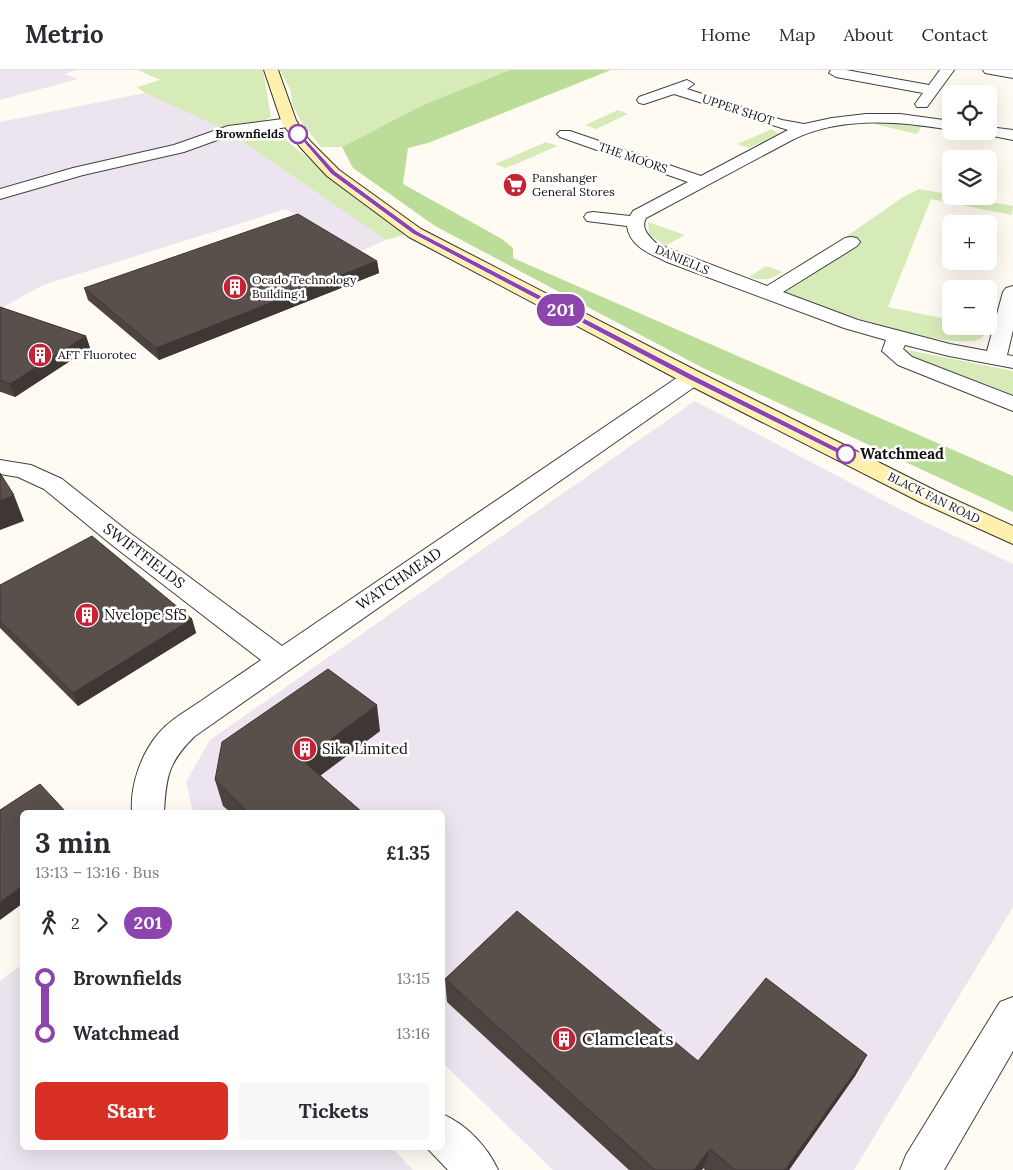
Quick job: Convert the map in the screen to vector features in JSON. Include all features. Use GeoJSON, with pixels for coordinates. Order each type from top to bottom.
{"type":"FeatureCollection","features":[{"type":"Feature","properties":{"kind":"main road","name":"BLACK FAN ROAD"},"geometry":{"type":"LineString","coordinates":[[271,70],[290,122],[306,144],[333,172],[415,233],[692,378],[929,497],[1013,536]]}},
{"type":"Feature","properties":{"kind":"street"},"geometry":{"type":"LineString","coordinates":[[839,70],[836,73],[932,90]]}},
{"type":"Feature","properties":{"kind":"street"},"geometry":{"type":"LineString","coordinates":[[910,119],[947,70]]}},
{"type":"Feature","properties":{"kind":"street"},"geometry":{"type":"LineString","coordinates":[[990,70],[1013,74]]}},
{"type":"Feature","properties":{"kind":"street","name":"UPPER SHOT"},"geometry":{"type":"LineString","coordinates":[[644,100],[681,86],[780,124],[804,129]]}},
{"type":"Feature","properties":{"kind":"street"},"geometry":{"type":"LineString","coordinates":[[593,217],[636,222],[638,215],[700,181],[804,129],[848,119],[910,119],[942,124]]}},
{"type":"Feature","properties":{"kind":"street"},"geometry":{"type":"LineString","coordinates":[[0,194],[79,171],[178,149],[228,131],[290,122]]}},
{"type":"Feature","properties":{"kind":"street","name":"THE MOORS"},"geometry":{"type":"LineString","coordinates":[[585,125],[559,137],[700,181]]}},
{"type":"Feature","properties":{"kind":"street"},"geometry":{"type":"LineString","coordinates":[[997,132],[1013,135]]}},
{"type":"Feature","properties":{"kind":"street","name":"DANIELLS"},"geometry":{"type":"LineString","coordinates":[[636,222],[636,234],[651,248],[767,294],[897,338],[1004,361]]}},
{"type":"Feature","properties":{"kind":"street"},"geometry":{"type":"LineString","coordinates":[[767,294],[851,242]]}},
{"type":"Feature","properties":{"kind":"street"},"geometry":{"type":"LineString","coordinates":[[1004,361],[1013,292]]}},
{"type":"Feature","properties":{"kind":"street"},"geometry":{"type":"LineString","coordinates":[[897,338],[892,351],[905,361],[1013,404]]}},
{"type":"Feature","properties":{"kind":"street","name":"WATCHMEAD"},"geometry":{"type":"LineString","coordinates":[[148,810],[147,795],[165,748],[184,728],[692,378]]}},
{"type":"Feature","properties":{"kind":"street","name":"SWIFTFIELDS"},"geometry":{"type":"LineString","coordinates":[[0,467],[23,470],[53,484],[121,540],[281,660]]}},
{"type":"Feature","properties":{"kind":"street"},"geometry":{"type":"LineString","coordinates":[[921,1170],[1013,1015]]}},
{"type":"Feature","properties":{"kind":"street"},"geometry":{"type":"LineString","coordinates":[[445,1137],[477,1170]]}},
{"type":"Feature","properties":{"kind":"shaded area"},"geometry":{"type":"Polygon","coordinates":[[[0,70],[77,70],[64,74],[78,79],[0,100],[0,70]]]}},
{"type":"Feature","properties":{"kind":"shaded area"},"geometry":{"type":"Polygon","coordinates":[[[145,93],[218,124],[386,240],[356,253],[286,209],[43,285],[0,309],[0,122],[145,93]]]}},
{"type":"Feature","properties":{"kind":"shaded area"},"geometry":{"type":"Polygon","coordinates":[[[695,401],[917,518],[1013,564],[1013,907],[854,1170],[553,1170],[445,1065],[445,810],[193,810],[186,782],[210,740],[695,401]]]}},
{"type":"Feature","properties":{"kind":"shaded area"},"geometry":{"type":"Polygon","coordinates":[[[20,966],[20,1150],[394,1150],[413,1170],[0,1170],[0,981],[20,966]]]}},
{"type":"Feature","properties":{"kind":"green space"},"geometry":{"type":"Polygon","coordinates":[[[138,70],[263,70],[271,117],[258,124],[224,129],[145,93],[137,87],[160,80],[138,70]]]}},
{"type":"Feature","properties":{"kind":"green space"},"geometry":{"type":"Polygon","coordinates":[[[280,70],[509,70],[421,106],[342,147],[321,147],[302,123],[293,106],[290,89],[280,70]]]}},
{"type":"Feature","properties":{"kind":"green space"},"geometry":{"type":"Polygon","coordinates":[[[509,70],[611,70],[428,143],[408,148],[403,184],[502,239],[513,248],[513,258],[1013,476],[1013,512],[701,367],[435,226],[353,168],[342,147],[421,106],[509,70]]]}},
{"type":"Feature","properties":{"kind":"green space"},"geometry":{"type":"Polygon","coordinates":[[[618,110],[628,114],[596,129],[585,125],[618,110]]]}},
{"type":"Feature","properties":{"kind":"green space"},"geometry":{"type":"Polygon","coordinates":[[[898,123],[922,126],[917,134],[874,124],[898,123]]]}},
{"type":"Feature","properties":{"kind":"green space"},"geometry":{"type":"Polygon","coordinates":[[[772,129],[778,134],[749,148],[737,144],[772,129]]]}},
{"type":"Feature","properties":{"kind":"green space"},"geometry":{"type":"Polygon","coordinates":[[[263,130],[279,134],[353,196],[410,233],[386,240],[233,135],[263,130]]]}},
{"type":"Feature","properties":{"kind":"green space"},"geometry":{"type":"Polygon","coordinates":[[[546,142],[558,146],[506,168],[495,164],[546,142]]]}},
{"type":"Feature","properties":{"kind":"green space"},"geometry":{"type":"Polygon","coordinates":[[[919,189],[942,193],[942,201],[931,199],[888,307],[942,318],[942,335],[984,335],[982,338],[967,341],[944,340],[915,334],[853,317],[782,293],[857,242],[844,238],[903,197],[919,189]]]}},
{"type":"Feature","properties":{"kind":"green space"},"geometry":{"type":"Polygon","coordinates":[[[997,203],[1013,206],[1012,215],[961,205],[997,205],[997,203]]]}},
{"type":"Feature","properties":{"kind":"green space"},"geometry":{"type":"Polygon","coordinates":[[[648,222],[685,235],[665,246],[649,234],[648,222]]]}},
{"type":"Feature","properties":{"kind":"green space"},"geometry":{"type":"Polygon","coordinates":[[[766,266],[783,272],[767,279],[749,277],[766,266]]]}},
{"type":"Feature","properties":{"kind":"green space"},"geometry":{"type":"Polygon","coordinates":[[[903,349],[1013,371],[1013,404],[913,361],[903,349]]]}},
{"type":"Feature","properties":{"kind":"building","name":"Ocado Technology Building 1"},"geometry":{"type":"Polygon","coordinates":[[[298,214],[377,261],[156,348],[84,288],[298,214]]]}},
{"type":"Feature","properties":{"kind":"building","name":"AFT Fluorotec"},"geometry":{"type":"Polygon","coordinates":[[[0,307],[86,336],[10,384],[0,380],[0,307]]]}},
{"type":"Feature","properties":{"kind":"building"},"geometry":{"type":"Polygon","coordinates":[[[0,473],[14,495],[0,501],[0,473]]]}},
{"type":"Feature","properties":{"kind":"building","name":"Nvelope SfS"},"geometry":{"type":"Polygon","coordinates":[[[92,536],[192,619],[73,693],[0,621],[0,585],[92,536]]]}},
{"type":"Feature","properties":{"kind":"building","name":"Sika Limited"},"geometry":{"type":"Polygon","coordinates":[[[328,669],[377,705],[302,760],[360,810],[246,810],[215,780],[222,742],[328,669]]]}},
{"type":"Feature","properties":{"kind":"building"},"geometry":{"type":"Polygon","coordinates":[[[40,784],[64,810],[20,810],[20,887],[0,902],[0,810],[40,784]]]}},
{"type":"Feature","properties":{"kind":"building","name":"Clamcleats"},"geometry":{"type":"Polygon","coordinates":[[[517,911],[698,1061],[766,978],[867,1055],[785,1170],[735,1170],[710,1149],[694,1170],[655,1170],[445,979],[517,911]]]}},
{"type":"Feature","properties":{"kind":"bus line","name":"201"},"geometry":{"type":"LineString","coordinates":[[298,134],[333,172],[415,233],[691,377],[846,454]]}},
{"type":"Feature","properties":{"kind":"place","name":"Brownfields"},"geometry":{"type":"Point","coordinates":[298,134]}},
{"type":"Feature","properties":{"kind":"place","name":"Panshanger General Stores"},"geometry":{"type":"Point","coordinates":[515,185]}},
{"type":"Feature","properties":{"kind":"place","name":"Ocado Technology Building 1"},"geometry":{"type":"Point","coordinates":[235,287]}},
{"type":"Feature","properties":{"kind":"place","name":"AFT Fluorotec"},"geometry":{"type":"Point","coordinates":[40,355]}},
{"type":"Feature","properties":{"kind":"place","name":"Watchmead"},"geometry":{"type":"Point","coordinates":[846,454]}},
{"type":"Feature","properties":{"kind":"place","name":"Nvelope SfS"},"geometry":{"type":"Point","coordinates":[87,615]}},
{"type":"Feature","properties":{"kind":"place","name":"Sika Limited"},"geometry":{"type":"Point","coordinates":[305,749]}},
{"type":"Feature","properties":{"kind":"place","name":"Clamcleats"},"geometry":{"type":"Point","coordinates":[564,1039]}}]}
